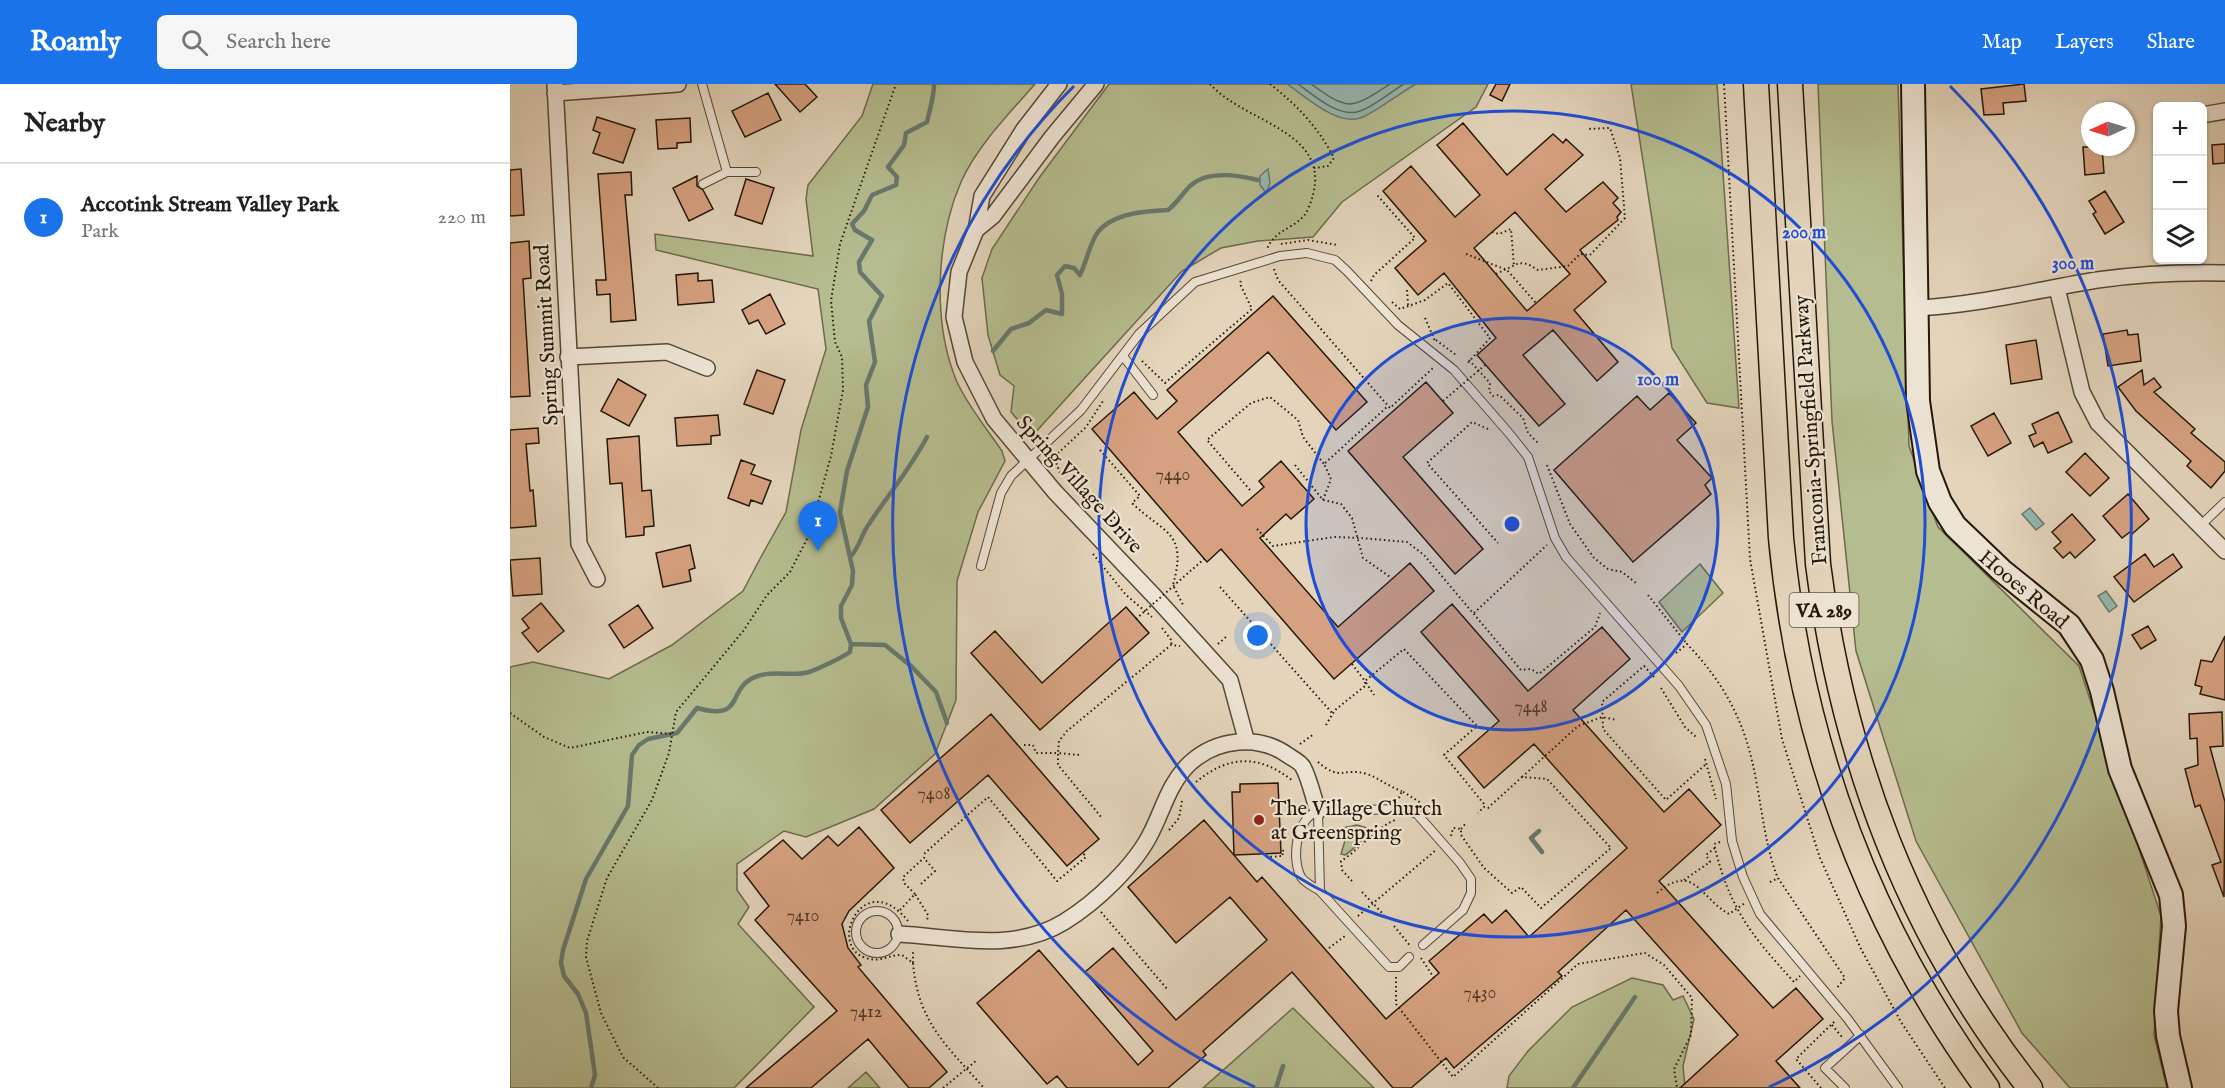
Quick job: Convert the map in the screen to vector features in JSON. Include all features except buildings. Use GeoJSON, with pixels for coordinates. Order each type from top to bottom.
{"type":"FeatureCollection","features":[{"type":"Feature","properties":{"kind":"main road","name":"Franconia-Springfield Parkway"},"geometry":{"type":"LineString","coordinates":[[1756,84],[1781,538],[1787,590],[1804,690],[1840,812],[1875,899],[1922,990],[1987,1088]]}},
{"type":"Feature","properties":{"kind":"main road","name":"Franconia-Springfield Parkway"},"geometry":{"type":"LineString","coordinates":[[1790,84],[1818,564],[1826,623],[1845,712],[1874,808],[1917,908],[1975,1011],[2030,1088]]}},
{"type":"Feature","properties":{"kind":"street"},"geometry":{"type":"LineString","coordinates":[[555,88],[678,84]]}},
{"type":"Feature","properties":{"kind":"street","name":"Spring Village Drive"},"geometry":{"type":"LineString","coordinates":[[975,230],[993,216],[1096,84]]}},
{"type":"Feature","properties":{"kind":"street","name":"Hooes Road"},"geometry":{"type":"LineString","coordinates":[[1913,84],[1916,308],[1921,433],[1928,471],[1940,502],[1955,526],[1971,544],[2069,626],[2086,650],[2097,674],[2120,769],[2171,895],[2174,926],[2166,1011],[2168,1036],[2180,1088]]}},
{"type":"Feature","properties":{"kind":"street","name":"Spring Summit Road"},"geometry":{"type":"LineString","coordinates":[[555,88],[579,543],[597,579]]}},
{"type":"Feature","properties":{"kind":"street"},"geometry":{"type":"LineString","coordinates":[[1054,90],[1072,113]]}},
{"type":"Feature","properties":{"kind":"street","name":"Spring Village Drive"},"geometry":{"type":"LineString","coordinates":[[1054,90],[1024,129],[982,196],[975,230],[959,272],[954,317],[964,362],[994,419],[1027,459],[1230,680],[1246,739]]}},
{"type":"Feature","properties":{"kind":"street"},"geometry":{"type":"LineString","coordinates":[[2207,114],[2225,111]]}},
{"type":"Feature","properties":{"kind":"street"},"geometry":{"type":"LineString","coordinates":[[1916,308],[1954,305],[2156,274],[2225,273]]}},
{"type":"Feature","properties":{"kind":"street"},"geometry":{"type":"LineString","coordinates":[[2057,288],[2082,392],[2098,423],[2225,551]]}},
{"type":"Feature","properties":{"kind":"street"},"geometry":{"type":"LineString","coordinates":[[568,357],[667,352],[707,368]]}},
{"type":"Feature","properties":{"kind":"street"},"geometry":{"type":"LineString","coordinates":[[899,934],[996,941],[1016,940],[1035,936],[1064,922],[1100,895],[1126,869],[1151,834],[1170,788],[1191,763],[1222,745],[1246,739],[1280,749],[1303,766],[1318,811]]}},
{"type":"Feature","properties":{"kind":"lane"},"geometry":{"type":"LineString","coordinates":[[702,84],[727,172]]}},
{"type":"Feature","properties":{"kind":"lane"},"geometry":{"type":"LineString","coordinates":[[703,184],[727,172],[756,172]]}},
{"type":"Feature","properties":{"kind":"lane"},"geometry":{"type":"LineString","coordinates":[[981,566],[1001,493],[1011,476],[1081,410],[1139,334],[1195,282],[1280,256],[1307,252],[1335,260],[1398,325],[1454,370],[1528,457],[1555,538],[1566,557],[1679,686],[1706,725],[1726,784],[1732,841],[1743,877],[1760,914],[1861,1035],[1898,1088]]}},
{"type":"Feature","properties":{"kind":"lane"},"geometry":{"type":"LineString","coordinates":[[1123,356],[1153,394]]}},
{"type":"Feature","properties":{"kind":"lane"},"geometry":{"type":"LineString","coordinates":[[2200,526],[2225,501]]}},
{"type":"Feature","properties":{"kind":"lane"},"geometry":{"type":"LineString","coordinates":[[1409,957],[1398,967],[1389,967],[1320,891],[1302,880],[1299,871],[1297,841],[1300,825],[1309,814],[1318,811],[1402,809],[1416,814],[1460,863],[1471,879],[1471,893],[1462,910],[1423,945]]}},
{"type":"Feature","properties":{"kind":"lane"},"geometry":{"type":"LineString","coordinates":[[1318,811],[1320,891]]}},
{"type":"Feature","properties":{"kind":"lane"},"geometry":{"type":"LineString","coordinates":[[872,911],[882,911],[891,916],[897,924],[899,934],[895,944],[887,951],[877,954],[867,951],[860,944],[856,934],[857,924],[863,916],[872,911]]}},
{"type":"Feature","properties":{"kind":"lane"},"geometry":{"type":"LineString","coordinates":[[1845,1088],[1826,1068],[1861,1035]]}},
{"type":"Feature","properties":{"kind":"path"},"geometry":{"type":"LineString","coordinates":[[658,1088],[623,1057],[602,1013],[586,957],[587,941],[607,878],[652,800],[669,753],[676,712],[744,630],[767,596],[790,572],[809,535],[831,456],[843,390],[842,357],[835,342],[831,301],[840,244],[896,84]]}},
{"type":"Feature","properties":{"kind":"path"},"geometry":{"type":"LineString","coordinates":[[1210,84],[1225,99],[1280,128],[1306,151],[1314,168],[1314,191],[1307,212],[1293,225],[1272,237],[1267,249]]}},
{"type":"Feature","properties":{"kind":"path"},"geometry":{"type":"LineString","coordinates":[[1270,84],[1298,105],[1326,143],[1334,158],[1328,166],[1314,168]]}},
{"type":"Feature","properties":{"kind":"path"},"geometry":{"type":"LineString","coordinates":[[1496,274],[1519,263],[1528,264],[1538,270],[1568,266],[1580,254],[1590,255],[1625,218],[1620,158],[1610,128],[1587,129]]}},
{"type":"Feature","properties":{"kind":"path"},"geometry":{"type":"LineString","coordinates":[[1371,281],[1374,275],[1415,238],[1377,195]]}},
{"type":"Feature","properties":{"kind":"path"},"geometry":{"type":"LineString","coordinates":[[1492,232],[1499,234],[1510,230],[1514,266]]}},
{"type":"Feature","properties":{"kind":"path"},"geometry":{"type":"LineString","coordinates":[[1467,254],[1507,270],[1536,303]]}},
{"type":"Feature","properties":{"kind":"path"},"geometry":{"type":"LineString","coordinates":[[1273,266],[1278,280],[1388,406]]}},
{"type":"Feature","properties":{"kind":"path"},"geometry":{"type":"LineString","coordinates":[[1367,276],[1378,288]]}},
{"type":"Feature","properties":{"kind":"path"},"geometry":{"type":"LineString","coordinates":[[1136,361],[1144,362],[1165,383],[1252,309],[1240,284],[1242,278]]}},
{"type":"Feature","properties":{"kind":"path"},"geometry":{"type":"LineString","coordinates":[[1386,295],[1400,309],[1411,307],[1448,283],[1490,338],[1466,365]]}},
{"type":"Feature","properties":{"kind":"path"},"geometry":{"type":"LineString","coordinates":[[1407,290],[1408,304],[1411,307]]}},
{"type":"Feature","properties":{"kind":"path"},"geometry":{"type":"LineString","coordinates":[[1425,318],[1427,328],[1435,342],[1456,354]]}},
{"type":"Feature","properties":{"kind":"path"},"geometry":{"type":"LineString","coordinates":[[1469,360],[1490,383],[1489,391],[1493,396],[1499,395],[1523,418],[1528,433],[1539,444]]}},
{"type":"Feature","properties":{"kind":"path"},"geometry":{"type":"LineString","coordinates":[[1324,464],[1388,406],[1390,408],[1435,369],[1430,364]]}},
{"type":"Feature","properties":{"kind":"path"},"geometry":{"type":"LineString","coordinates":[[1443,402],[1485,364]]}},
{"type":"Feature","properties":{"kind":"path"},"geometry":{"type":"LineString","coordinates":[[1152,369],[1156,366]]}},
{"type":"Feature","properties":{"kind":"path"},"geometry":{"type":"LineString","coordinates":[[1250,490],[1207,440],[1251,403],[1270,397],[1298,420],[1303,437],[1324,464],[1331,479],[1323,500]]}},
{"type":"Feature","properties":{"kind":"path"},"geometry":{"type":"LineString","coordinates":[[1488,429],[1472,423],[1427,463],[1498,543]]}},
{"type":"Feature","properties":{"kind":"path"},"geometry":{"type":"LineString","coordinates":[[1062,447],[1054,457],[1062,477]]}},
{"type":"Feature","properties":{"kind":"path"},"geometry":{"type":"LineString","coordinates":[[1100,450],[1140,496],[1132,503],[1146,517],[1166,529],[1174,542],[1180,560],[1173,585],[1185,609]]}},
{"type":"Feature","properties":{"kind":"path"},"geometry":{"type":"LineString","coordinates":[[1295,465],[1323,500],[1341,504],[1352,518],[1363,558],[1390,578]]}},
{"type":"Feature","properties":{"kind":"path"},"geometry":{"type":"LineString","coordinates":[[1547,465],[1570,524],[1594,558],[1608,568],[1622,572],[1636,583]]}},
{"type":"Feature","properties":{"kind":"path"},"geometry":{"type":"LineString","coordinates":[[1102,528],[1118,515]]}},
{"type":"Feature","properties":{"kind":"path"},"geometry":{"type":"LineString","coordinates":[[1257,529],[1273,546],[1334,537],[1407,542],[1424,555],[1521,670],[1531,669],[1539,674],[1595,627],[1601,611],[1597,607]]}},
{"type":"Feature","properties":{"kind":"path"},"geometry":{"type":"LineString","coordinates":[[1474,613],[1548,544],[1551,550]]}},
{"type":"Feature","properties":{"kind":"path"},"geometry":{"type":"LineString","coordinates":[[1090,547],[1095,558],[1126,595],[1156,620]]}},
{"type":"Feature","properties":{"kind":"path"},"geometry":{"type":"LineString","coordinates":[[1136,619],[1204,559]]}},
{"type":"Feature","properties":{"kind":"path"},"geometry":{"type":"LineString","coordinates":[[1220,587],[1333,714]]}},
{"type":"Feature","properties":{"kind":"path"},"geometry":{"type":"LineString","coordinates":[[1648,595],[1709,668],[1731,700],[1743,731],[1756,780],[1767,850],[1778,879],[1845,978],[1836,989]]}},
{"type":"Feature","properties":{"kind":"path"},"geometry":{"type":"LineString","coordinates":[[1161,627],[1172,641],[1171,645]]}},
{"type":"Feature","properties":{"kind":"path"},"geometry":{"type":"LineString","coordinates":[[1676,653],[1687,644]]}},
{"type":"Feature","properties":{"kind":"path"},"geometry":{"type":"LineString","coordinates":[[1102,818],[1058,765],[1059,741],[1067,731],[1171,645],[1180,646]]}},
{"type":"Feature","properties":{"kind":"path"},"geometry":{"type":"LineString","coordinates":[[1326,725],[1333,714],[1365,686],[1365,681],[1404,649],[1477,726],[1444,755],[1484,804],[1484,807]]}},
{"type":"Feature","properties":{"kind":"path"},"geometry":{"type":"LineString","coordinates":[[1352,664],[1374,695]]}},
{"type":"Feature","properties":{"kind":"path"},"geometry":{"type":"LineString","coordinates":[[1654,677],[1644,666],[1602,702],[1603,729],[1666,800],[1706,764]]}},
{"type":"Feature","properties":{"kind":"path"},"geometry":{"type":"LineString","coordinates":[[1661,688],[1685,727],[1697,738]]}},
{"type":"Feature","properties":{"kind":"path"},"geometry":{"type":"LineString","coordinates":[[510,713],[544,738],[570,748],[640,734],[672,734]]}},
{"type":"Feature","properties":{"kind":"path"},"geometry":{"type":"LineString","coordinates":[[1478,813],[1484,807],[1488,808],[1578,726],[1602,717],[1617,720]]}},
{"type":"Feature","properties":{"kind":"path"},"geometry":{"type":"LineString","coordinates":[[1300,744],[1314,734]]}},
{"type":"Feature","properties":{"kind":"path"},"geometry":{"type":"LineString","coordinates":[[1024,745],[1033,745],[1036,753],[1079,755]]}},
{"type":"Feature","properties":{"kind":"path"},"geometry":{"type":"LineString","coordinates":[[1704,754],[1713,794],[1720,806]]}},
{"type":"Feature","properties":{"kind":"path"},"geometry":{"type":"LineString","coordinates":[[1196,782],[1224,765],[1253,761]]}},
{"type":"Feature","properties":{"kind":"path"},"geometry":{"type":"LineString","coordinates":[[1318,762],[1330,772],[1340,775],[1353,772],[1369,775],[1402,791]]}},
{"type":"Feature","properties":{"kind":"path"},"geometry":{"type":"LineString","coordinates":[[1466,823],[1461,829],[1461,835],[1484,868],[1512,893],[1521,887],[1541,908],[1611,848],[1547,779],[1522,777]]}},
{"type":"Feature","properties":{"kind":"path"},"geometry":{"type":"LineString","coordinates":[[919,924],[927,924],[928,915],[915,894],[904,883],[903,877],[924,858],[925,853],[988,797],[1057,881],[1086,857],[1083,852]]}},
{"type":"Feature","properties":{"kind":"path"},"geometry":{"type":"LineString","coordinates":[[1352,881],[1342,870],[1341,861],[1359,850],[1364,841],[1397,819],[1398,815]]}},
{"type":"Feature","properties":{"kind":"path"},"geometry":{"type":"LineString","coordinates":[[1451,836],[1453,828],[1461,829]]}},
{"type":"Feature","properties":{"kind":"path"},"geometry":{"type":"LineString","coordinates":[[1725,840],[1714,844],[1715,848],[1728,890],[1751,934],[1794,982],[1802,974],[1808,982]]}},
{"type":"Feature","properties":{"kind":"path"},"geometry":{"type":"LineString","coordinates":[[1358,917],[1440,846]]}},
{"type":"Feature","properties":{"kind":"path"},"geometry":{"type":"LineString","coordinates":[[1657,893],[1673,881],[1684,880],[1703,869],[1710,862],[1706,855],[1715,848]]}},
{"type":"Feature","properties":{"kind":"path"},"geometry":{"type":"LineString","coordinates":[[1266,857],[1282,856],[1282,851],[1291,850]]}},
{"type":"Feature","properties":{"kind":"path"},"geometry":{"type":"LineString","coordinates":[[921,884],[935,871],[924,858]]}},
{"type":"Feature","properties":{"kind":"path"},"geometry":{"type":"LineString","coordinates":[[1770,882],[1778,879]]}},
{"type":"Feature","properties":{"kind":"path"},"geometry":{"type":"LineString","coordinates":[[1684,880],[1695,884],[1716,906],[1729,914],[1747,901]]}},
{"type":"Feature","properties":{"kind":"path"},"geometry":{"type":"LineString","coordinates":[[1362,892],[1384,915]]}},
{"type":"Feature","properties":{"kind":"path"},"geometry":{"type":"LineString","coordinates":[[900,910],[915,894]]}},
{"type":"Feature","properties":{"kind":"path"},"geometry":{"type":"LineString","coordinates":[[911,924],[900,910],[885,902],[874,901],[859,909],[849,928],[852,946],[866,959],[887,959],[902,955],[913,963]]}},
{"type":"Feature","properties":{"kind":"path"},"geometry":{"type":"LineString","coordinates":[[1093,910],[1100,910],[1106,920],[1168,990]]}},
{"type":"Feature","properties":{"kind":"path"},"geometry":{"type":"LineString","coordinates":[[1329,948],[1348,932]]}},
{"type":"Feature","properties":{"kind":"path"},"geometry":{"type":"LineString","coordinates":[[913,942],[915,990],[931,1024],[942,1042],[984,1088]]}},
{"type":"Feature","properties":{"kind":"path"},"geometry":{"type":"LineString","coordinates":[[1395,971],[1396,1004],[1453,1077],[1578,964],[1645,954],[1664,965],[1692,998],[1691,1035],[1674,1069],[1677,1088]]}},
{"type":"Feature","properties":{"kind":"path"},"geometry":{"type":"LineString","coordinates":[[1821,1088],[1796,1059],[1837,1020],[1832,1013]]}},
{"type":"Feature","properties":{"kind":"path"},"geometry":{"type":"LineString","coordinates":[[1832,1025],[1848,1047]]}},
{"type":"Feature","properties":{"kind":"path"},"geometry":{"type":"LineString","coordinates":[[943,1088],[977,1060]]}},
{"type":"Feature","properties":{"kind":"green space"},"geometry":{"type":"Polygon","coordinates":[[[873,84],[1035,84],[994,131],[968,169],[953,205],[942,255],[941,308],[949,359],[961,391],[1002,451],[1005,461],[978,512],[957,581],[956,700],[935,754],[874,809],[806,837],[784,831],[737,864],[737,890],[749,907],[738,924],[814,1007],[734,1088],[510,1088],[510,667],[533,662],[609,679],[672,645],[743,591],[786,512],[801,430],[826,349],[818,289],[656,250],[655,234],[813,256],[806,199],[808,185],[862,116],[873,84]]]}},
{"type":"Feature","properties":{"kind":"green space"},"geometry":{"type":"Polygon","coordinates":[[[1109,84],[1488,84],[1476,107],[1342,202],[1313,237],[1258,241],[1221,248],[1182,271],[1032,436],[1011,412],[1014,386],[1000,375],[988,335],[982,278],[992,249],[1039,178],[1109,84]]]}},
{"type":"Feature","properties":{"kind":"green space"},"geometry":{"type":"Polygon","coordinates":[[[1631,84],[1717,84],[1739,408],[1707,403],[1672,348],[1631,84]]]}},
{"type":"Feature","properties":{"kind":"green space"},"geometry":{"type":"Polygon","coordinates":[[[1818,84],[1898,84],[1909,446],[1938,527],[2079,666],[2161,916],[2154,1035],[2167,1088],[2070,1088],[2022,1033],[1916,841],[1856,651],[1832,421],[1818,84]]]}},
{"type":"Feature","properties":{"kind":"green space"},"geometry":{"type":"Polygon","coordinates":[[[1700,564],[1723,593],[1682,632],[1659,602],[1700,564]]]}},
{"type":"Feature","properties":{"kind":"green space"},"geometry":{"type":"Polygon","coordinates":[[[1357,825],[1374,830],[1345,855],[1341,854],[1346,837],[1342,828],[1357,825]]]}},
{"type":"Feature","properties":{"kind":"green space"},"geometry":{"type":"Polygon","coordinates":[[[1632,978],[1663,985],[1673,1000],[1683,996],[1694,1019],[1683,1066],[1685,1088],[1507,1088],[1509,1076],[1528,1051],[1572,1007],[1632,978]]]}},
{"type":"Feature","properties":{"kind":"green space"},"geometry":{"type":"Polygon","coordinates":[[[1293,1008],[1374,1088],[1203,1088],[1293,1008]]]}},
{"type":"Feature","properties":{"kind":"green space"},"geometry":{"type":"Polygon","coordinates":[[[866,1072],[880,1088],[848,1088],[866,1072]]]}},
{"type":"Feature","properties":{"kind":"water"},"geometry":{"type":"Polygon","coordinates":[[[1287,84],[1416,84],[1363,117],[1354,119],[1333,115],[1323,110],[1287,84]]]}},
{"type":"Feature","properties":{"kind":"water"},"geometry":{"type":"Polygon","coordinates":[[[1268,169],[1270,183],[1266,193],[1260,185],[1260,176],[1268,169]]]}},
{"type":"Feature","properties":{"kind":"water"},"geometry":{"type":"Polygon","coordinates":[[[2030,508],[2044,524],[2036,530],[2022,514],[2030,508]]]}},
{"type":"Feature","properties":{"kind":"water"},"geometry":{"type":"Polygon","coordinates":[[[2106,591],[2117,606],[2109,612],[2098,596],[2106,591]]]}},
{"type":"Feature","properties":{"kind":"waterway"},"geometry":{"type":"LineString","coordinates":[[591,1088],[595,1075],[586,1013],[578,994],[564,976],[561,963],[586,879],[628,806],[632,755],[639,745],[648,739],[677,733],[697,708],[713,711],[730,707],[741,688],[758,676],[809,672],[850,652],[851,644],[841,618],[841,606],[852,585],[853,571],[840,512],[847,471],[868,407],[866,385],[875,362],[869,321],[882,296],[860,272],[859,262],[872,240],[855,230],[852,224],[864,211],[872,195],[896,185],[897,177],[888,167],[904,145],[906,133],[927,122],[934,84]]}},
{"type":"Feature","properties":{"kind":"waterway"},"geometry":{"type":"LineString","coordinates":[[993,351],[1011,329],[1029,323],[1046,310],[1062,314],[1062,294],[1057,275],[1065,266],[1074,268],[1080,275],[1093,240],[1104,226],[1130,214],[1168,210],[1190,186],[1205,178],[1232,175],[1258,180]]}},
{"type":"Feature","properties":{"kind":"waterway"},"geometry":{"type":"LineString","coordinates":[[851,556],[866,528],[927,437]]}},
{"type":"Feature","properties":{"kind":"waterway"},"geometry":{"type":"LineString","coordinates":[[851,644],[885,645],[911,666],[936,692],[947,723]]}},
{"type":"Feature","properties":{"kind":"waterway"},"geometry":{"type":"LineString","coordinates":[[1539,831],[1531,838],[1542,852]]}},
{"type":"Feature","properties":{"kind":"waterway"},"geometry":{"type":"LineString","coordinates":[[1573,1088],[1635,997]]}},
{"type":"Feature","properties":{"kind":"waterway"},"geometry":{"type":"LineString","coordinates":[[1276,1088],[1283,1066]]}},
{"type":"Feature","properties":{"kind":"place","name":"Accotink Stream Valley Park"},"geometry":{"type":"Point","coordinates":[818,551]}},
{"type":"Feature","properties":{"kind":"place","name":"The Village Church at Greenspring"},"geometry":{"type":"Point","coordinates":[1259,820]}}]}
